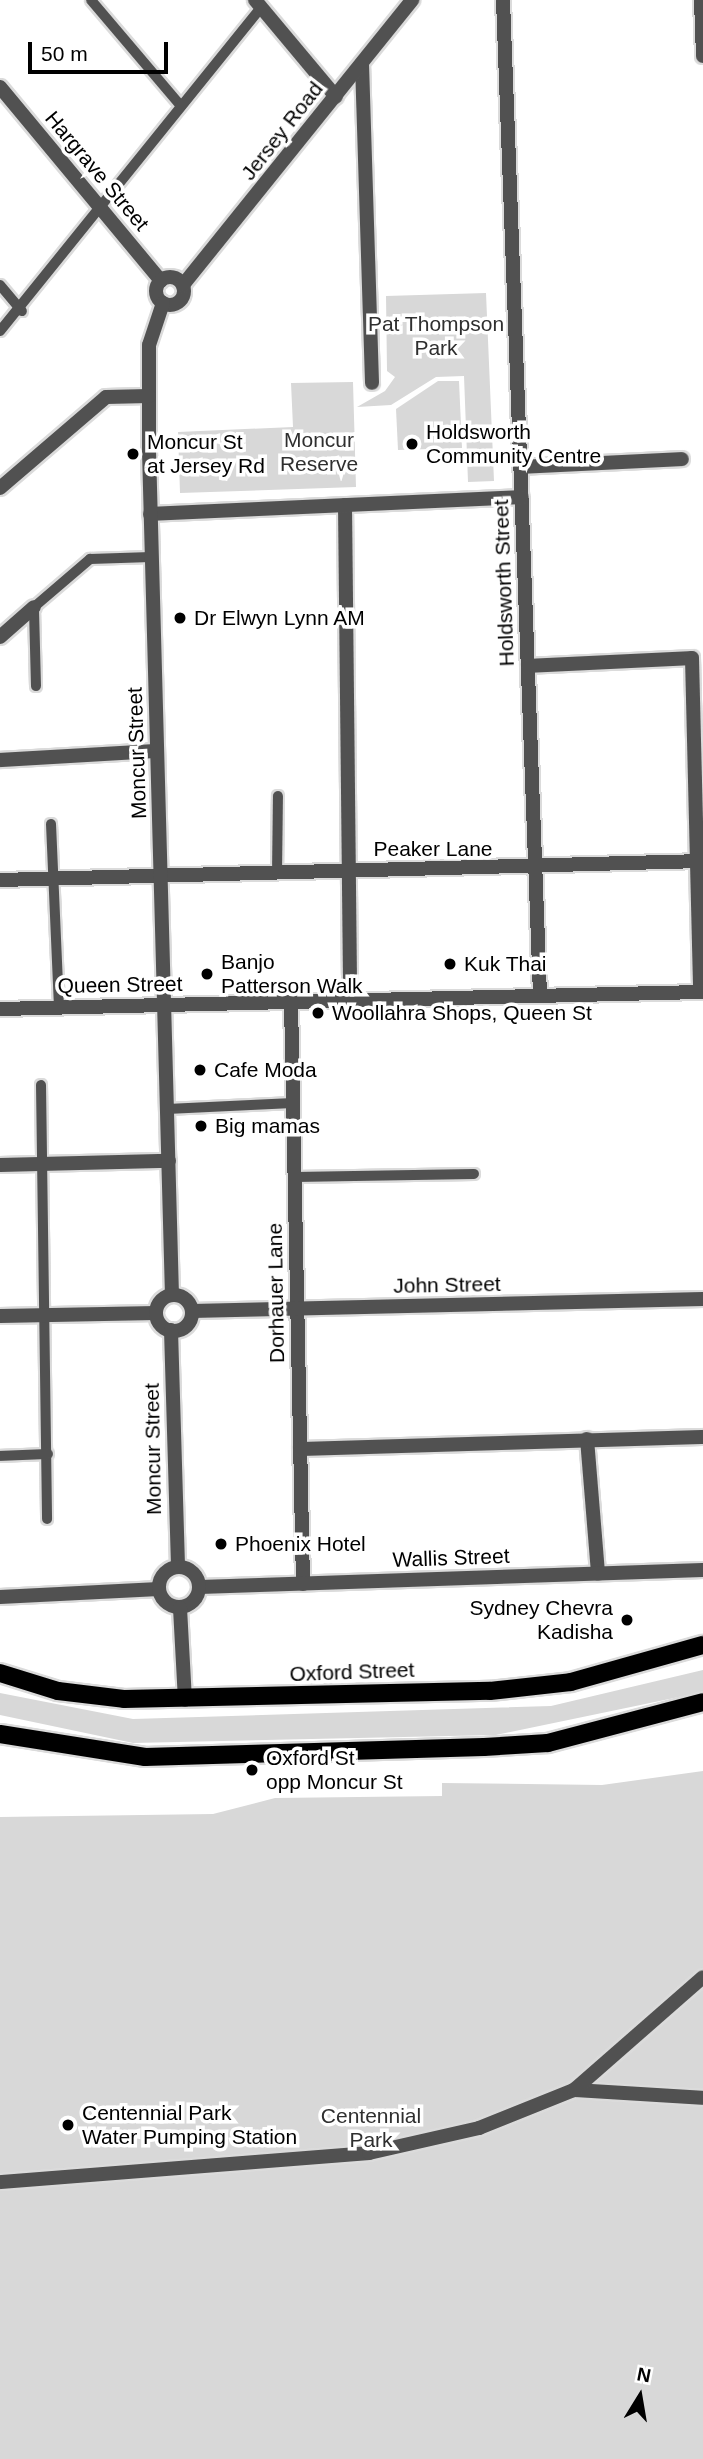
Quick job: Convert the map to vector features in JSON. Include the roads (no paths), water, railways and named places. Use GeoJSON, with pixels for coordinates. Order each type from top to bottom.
{"type":"FeatureCollection","features":[{"type":"Feature","properties":{"kind":"main road","name":"Oxford Street"},"geometry":{"type":"LineString","coordinates":[[0,1674],[81,1695],[185,1700],[530,1688],[703,1645]]}},
{"type":"Feature","properties":{"kind":"main road"},"geometry":{"type":"LineString","coordinates":[[0,1734],[145,1757],[484,1747],[548,1743],[703,1702]]}},
{"type":"Feature","properties":{"kind":"street","name":"Jersey Road"},"geometry":{"type":"LineString","coordinates":[[183,285],[412,0]]}},
{"type":"Feature","properties":{"kind":"street","name":"Holdsworth Street"},"geometry":{"type":"LineString","coordinates":[[503,0],[540,996]]}},
{"type":"Feature","properties":{"kind":"street"},"geometry":{"type":"LineString","coordinates":[[701,0],[703,56]]}},
{"type":"Feature","properties":{"kind":"street"},"geometry":{"type":"LineString","coordinates":[[258,4],[336,97]]}},
{"type":"Feature","properties":{"kind":"street"},"geometry":{"type":"LineString","coordinates":[[362,64],[372,383]]}},
{"type":"Feature","properties":{"kind":"street","name":"Hargrave Street"},"geometry":{"type":"LineString","coordinates":[[0,87],[161,281]]}},
{"type":"Feature","properties":{"kind":"street"},"geometry":{"type":"LineString","coordinates":[[173,278],[183,285],[180,302],[163,303],[156,293],[161,281],[173,278]]}},
{"type":"Feature","properties":{"kind":"street"},"geometry":{"type":"LineString","coordinates":[[0,487],[106,397],[149,396],[149,345],[163,303]]}},
{"type":"Feature","properties":{"kind":"street","name":"Moncur Street"},"geometry":{"type":"LineString","coordinates":[[149,396],[151,557],[163,877],[163,1005],[172,1295]]}},
{"type":"Feature","properties":{"kind":"street"},"geometry":{"type":"LineString","coordinates":[[521,467],[682,459]]}},
{"type":"Feature","properties":{"kind":"street"},"geometry":{"type":"LineString","coordinates":[[150,514],[522,497]]}},
{"type":"Feature","properties":{"kind":"street"},"geometry":{"type":"LineString","coordinates":[[345,505],[350,1000]]}},
{"type":"Feature","properties":{"kind":"street"},"geometry":{"type":"LineString","coordinates":[[0,637],[34,607]]}},
{"type":"Feature","properties":{"kind":"street"},"geometry":{"type":"LineString","coordinates":[[528,666],[692,658],[702,992]]}},
{"type":"Feature","properties":{"kind":"street"},"geometry":{"type":"LineString","coordinates":[[0,761],[157,751]]}},
{"type":"Feature","properties":{"kind":"street","name":"Peaker Lane"},"geometry":{"type":"LineString","coordinates":[[0,880],[349,871],[535,870],[700,861]]}},
{"type":"Feature","properties":{"kind":"street","name":"Queen Street"},"geometry":{"type":"LineString","coordinates":[[0,1009],[702,992]]}},
{"type":"Feature","properties":{"kind":"street","name":"Dorhauer Lane"},"geometry":{"type":"LineString","coordinates":[[291,1002],[303,1584]]}},
{"type":"Feature","properties":{"kind":"street"},"geometry":{"type":"LineString","coordinates":[[0,1165],[169,1161]]}},
{"type":"Feature","properties":{"kind":"street"},"geometry":{"type":"LineString","coordinates":[[0,1316],[156,1313],[172,1295],[185,1298],[192,1311],[188,1323],[172,1330],[156,1313]]}},
{"type":"Feature","properties":{"kind":"street","name":"John Street"},"geometry":{"type":"LineString","coordinates":[[192,1311],[703,1299]]}},
{"type":"Feature","properties":{"kind":"street","name":"Moncur Street"},"geometry":{"type":"LineString","coordinates":[[172,1330],[178,1567]]}},
{"type":"Feature","properties":{"kind":"street"},"geometry":{"type":"LineString","coordinates":[[300,1449],[703,1437]]}},
{"type":"Feature","properties":{"kind":"street"},"geometry":{"type":"LineString","coordinates":[[587,1439],[598,1574]]}},
{"type":"Feature","properties":{"kind":"street"},"geometry":{"type":"LineString","coordinates":[[178,1567],[191,1570],[200,1587],[196,1599],[180,1608],[163,1600],[159,1589],[162,1576],[178,1567]]}},
{"type":"Feature","properties":{"kind":"street","name":"Wallis Street"},"geometry":{"type":"LineString","coordinates":[[200,1587],[703,1570]]}},
{"type":"Feature","properties":{"kind":"street"},"geometry":{"type":"LineString","coordinates":[[0,1597],[159,1589]]}},
{"type":"Feature","properties":{"kind":"street"},"geometry":{"type":"LineString","coordinates":[[180,1608],[185,1700]]}},
{"type":"Feature","properties":{"kind":"street"},"geometry":{"type":"LineString","coordinates":[[0,2182],[377,2152],[479,2127],[575,2090],[703,1977]]}},
{"type":"Feature","properties":{"kind":"street"},"geometry":{"type":"LineString","coordinates":[[575,2090],[703,2098]]}},
{"type":"Feature","properties":{"kind":"lane"},"geometry":{"type":"LineString","coordinates":[[91,0],[181,106]]}},
{"type":"Feature","properties":{"kind":"lane"},"geometry":{"type":"LineString","coordinates":[[0,331],[22,311],[102,210],[258,4]]}},
{"type":"Feature","properties":{"kind":"lane"},"geometry":{"type":"LineString","coordinates":[[0,285],[22,311]]}},
{"type":"Feature","properties":{"kind":"lane"},"geometry":{"type":"LineString","coordinates":[[36,685],[34,607],[90,559],[151,557]]}},
{"type":"Feature","properties":{"kind":"lane"},"geometry":{"type":"LineString","coordinates":[[277,874],[278,796]]}},
{"type":"Feature","properties":{"kind":"lane"},"geometry":{"type":"LineString","coordinates":[[51,824],[59,1008]]}},
{"type":"Feature","properties":{"kind":"lane"},"geometry":{"type":"LineString","coordinates":[[41,1085],[47,1519]]}},
{"type":"Feature","properties":{"kind":"lane"},"geometry":{"type":"LineString","coordinates":[[167,1109],[293,1103]]}},
{"type":"Feature","properties":{"kind":"lane"},"geometry":{"type":"LineString","coordinates":[[295,1177],[474,1174]]}},
{"type":"Feature","properties":{"kind":"lane"},"geometry":{"type":"LineString","coordinates":[[0,1456],[48,1454]]}},
{"type":"Feature","properties":{"kind":"place","name":"Holdsworth Community Centre"},"geometry":{"type":"Point","coordinates":[412,444]}},
{"type":"Feature","properties":{"kind":"place","name":"Moncur St at Jersey Rd"},"geometry":{"type":"Point","coordinates":[133,454]}},
{"type":"Feature","properties":{"kind":"place","name":"Dr Elwyn Lynn AM"},"geometry":{"type":"Point","coordinates":[180,618]}},
{"type":"Feature","properties":{"kind":"place","name":"Kuk Thai"},"geometry":{"type":"Point","coordinates":[450,964]}},
{"type":"Feature","properties":{"kind":"place","name":"Banjo Patterson Walk"},"geometry":{"type":"Point","coordinates":[207,974]}},
{"type":"Feature","properties":{"kind":"place","name":"Woollahra Shops, Queen St"},"geometry":{"type":"Point","coordinates":[318,1013]}},
{"type":"Feature","properties":{"kind":"place","name":"Cafe Moda"},"geometry":{"type":"Point","coordinates":[200,1070]}},
{"type":"Feature","properties":{"kind":"place","name":"Big mamas"},"geometry":{"type":"Point","coordinates":[201,1126]}},
{"type":"Feature","properties":{"kind":"place","name":"Phoenix Hotel"},"geometry":{"type":"Point","coordinates":[221,1544]}},
{"type":"Feature","properties":{"kind":"place","name":"Sydney Chevra Kadisha"},"geometry":{"type":"Point","coordinates":[627,1620]}},
{"type":"Feature","properties":{"kind":"place","name":"Oxford St opp Moncur St"},"geometry":{"type":"Point","coordinates":[252,1770]}},
{"type":"Feature","properties":{"kind":"place","name":"Centennial Park Water Pumping Station"},"geometry":{"type":"Point","coordinates":[68,2125]}},
{"type":"Feature","properties":{"kind":"park label","name":"Pat Thompson Park"},"geometry":{"type":"Point","coordinates":[436,336]}},
{"type":"Feature","properties":{"kind":"park label","name":"Moncur Reserve"},"geometry":{"type":"Point","coordinates":[319,452]}},
{"type":"Feature","properties":{"kind":"park label","name":"Centennial Park"},"geometry":{"type":"Point","coordinates":[371,2128]}}]}
